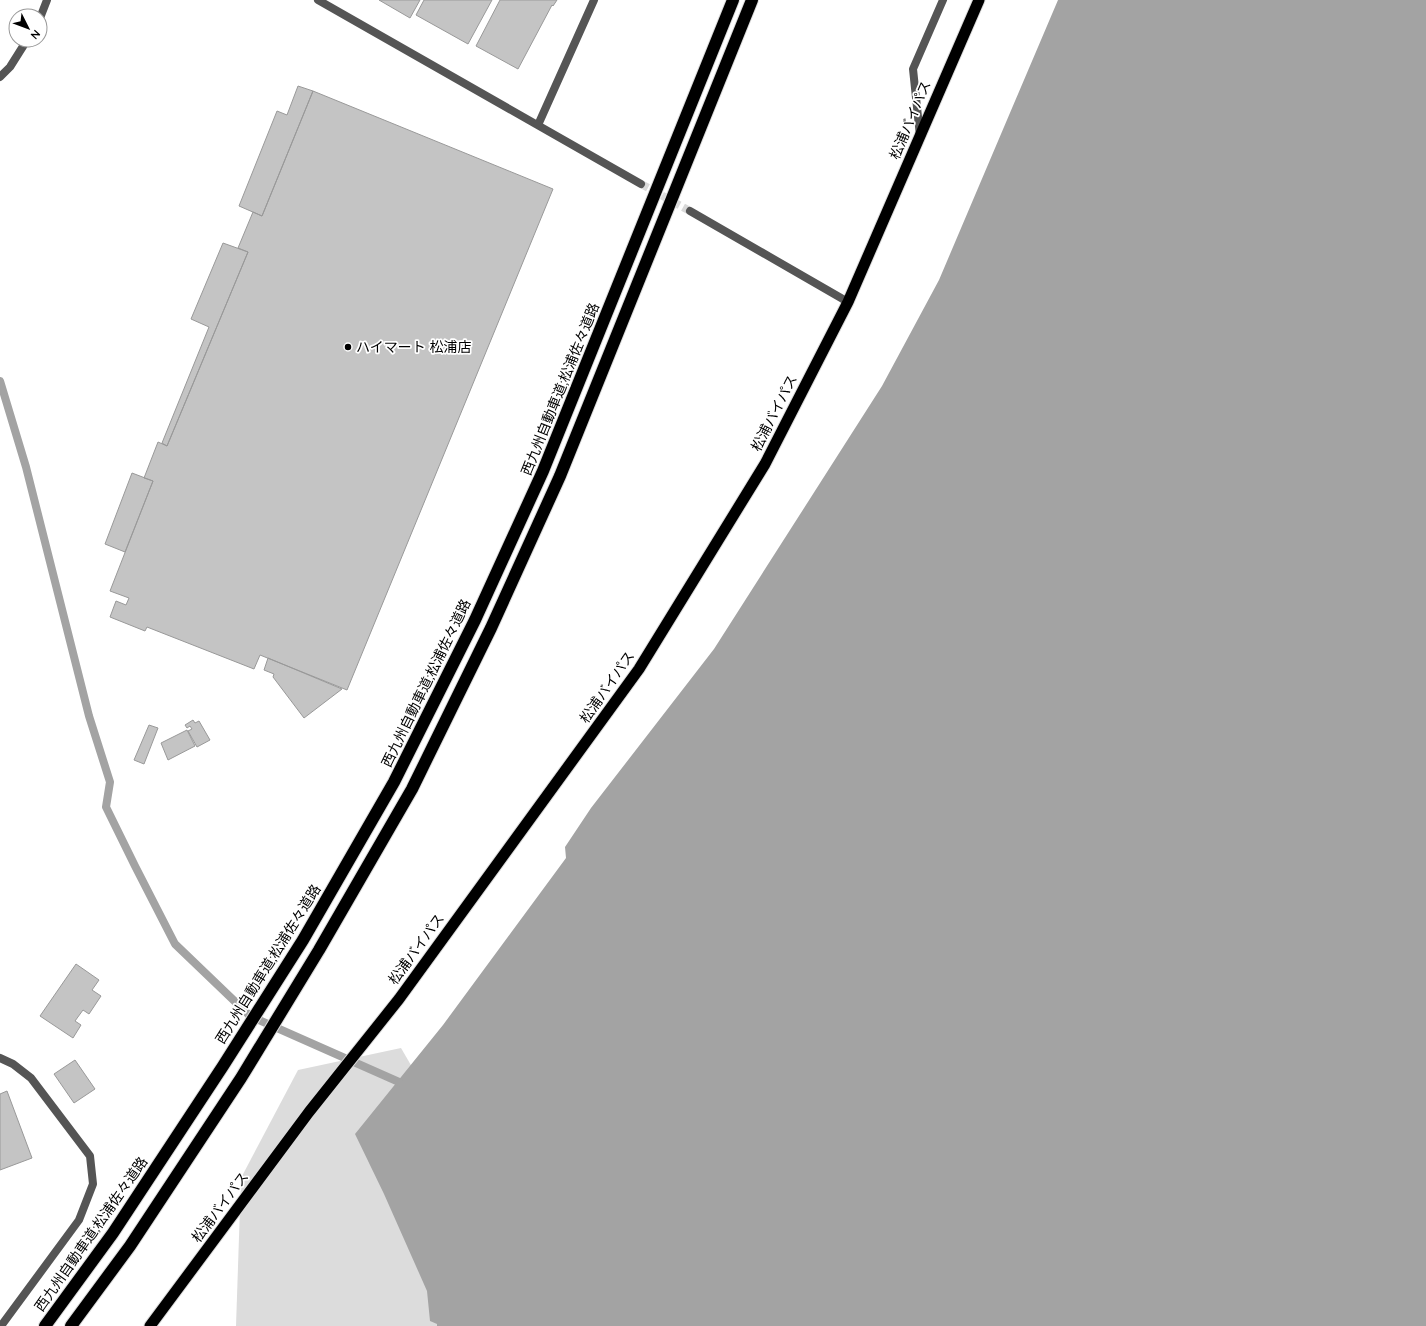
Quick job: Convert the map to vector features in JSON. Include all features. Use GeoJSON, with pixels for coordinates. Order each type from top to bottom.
{"type":"FeatureCollection","features":[{"type":"Feature","properties":{"kind":"highway","name":"西九州自動車道;松浦佐々道路"},"geometry":{"type":"LineString","coordinates":[[45,1326],[113,1233],[223,1066],[302,940],[394,782],[475,620],[540,478],[733,0]]}},
{"type":"Feature","properties":{"kind":"highway"},"geometry":{"type":"LineString","coordinates":[[79,1326],[241,1078],[319,950],[412,789],[492,628],[560,476],[752,0]]}},
{"type":"Feature","properties":{"kind":"highway","name":"松浦バイパス"},"geometry":{"type":"LineString","coordinates":[[150,1326],[309,1112],[399,999],[639,669],[765,464],[848,302],[979,0]]}},
{"type":"Feature","properties":{"kind":"highway"},"geometry":{"type":"LineString","coordinates":[[71,1326],[130,1246]]}},
{"type":"Feature","properties":{"kind":"street"},"geometry":{"type":"LineString","coordinates":[[318,0],[641,184]]}},
{"type":"Feature","properties":{"kind":"street"},"geometry":{"type":"LineString","coordinates":[[538,125],[594,0]]}},
{"type":"Feature","properties":{"kind":"street"},"geometry":{"type":"LineString","coordinates":[[920,136],[913,69],[942,0]]}},
{"type":"Feature","properties":{"kind":"street"},"geometry":{"type":"LineString","coordinates":[[0,77],[10,67],[22,48]]}},
{"type":"Feature","properties":{"kind":"street"},"geometry":{"type":"LineString","coordinates":[[690,211],[848,302]]}},
{"type":"Feature","properties":{"kind":"street"},"geometry":{"type":"LineString","coordinates":[[0,1058],[13,1064],[31,1078],[90,1156],[92,1184],[79,1220],[1,1326]]}},
{"type":"Feature","properties":{"kind":"shaded area"},"geometry":{"type":"Polygon","coordinates":[[[1058,0],[1426,0],[1426,1326],[437,1326],[437,1324],[430,1321],[427,1291],[384,1194],[355,1134],[443,1025],[566,858],[565,847],[591,808],[714,649],[882,386],[939,280],[1058,0]]]}},
{"type":"Feature","properties":{"kind":"shaded area"},"geometry":{"type":"Polygon","coordinates":[[[401,1048],[462,1153],[503,1326],[236,1326],[241,1178],[298,1070],[401,1048]]]}},
{"type":"Feature","properties":{"kind":"building"},"geometry":{"type":"Polygon","coordinates":[[[379,0],[420,0],[410,18],[379,0]]]}},
{"type":"Feature","properties":{"kind":"building"},"geometry":{"type":"Polygon","coordinates":[[[424,0],[492,0],[468,44],[416,15],[424,0]]]}},
{"type":"Feature","properties":{"kind":"building"},"geometry":{"type":"Polygon","coordinates":[[[500,0],[557,0],[553,6],[552,5],[518,69],[476,46],[500,0]]]}},
{"type":"Feature","properties":{"kind":"building"},"geometry":{"type":"Polygon","coordinates":[[[298,86],[313,91],[262,216],[239,206],[277,111],[287,115],[298,86]]]}},
{"type":"Feature","properties":{"kind":"building","name":"ハイマート 松浦店"},"geometry":{"type":"Polygon","coordinates":[[[313,91],[553,189],[347,690],[260,655],[254,669],[147,627],[145,631],[110,617],[116,601],[126,605],[129,598],[110,591],[153,481],[144,478],[158,442],[167,446],[248,252],[238,248],[253,212],[262,216],[313,91]]]}},
{"type":"Feature","properties":{"kind":"building"},"geometry":{"type":"Polygon","coordinates":[[[223,243],[248,252],[167,446],[162,443],[209,327],[191,319],[223,243]]]}},
{"type":"Feature","properties":{"kind":"building"},"geometry":{"type":"Polygon","coordinates":[[[132,473],[153,481],[125,552],[105,544],[132,473]]]}},
{"type":"Feature","properties":{"kind":"building"},"geometry":{"type":"Polygon","coordinates":[[[268,658],[342,689],[304,718],[273,677],[274,674],[264,670],[268,658]]]}},
{"type":"Feature","properties":{"kind":"building"},"geometry":{"type":"Polygon","coordinates":[[[193,720],[195,723],[199,721],[210,740],[197,747],[188,731],[192,729],[190,726],[187,728],[185,725],[193,720]]]}},
{"type":"Feature","properties":{"kind":"building"},"geometry":{"type":"Polygon","coordinates":[[[149,725],[158,728],[144,764],[134,760],[149,725]]]}},
{"type":"Feature","properties":{"kind":"building"},"geometry":{"type":"Polygon","coordinates":[[[187,730],[195,746],[168,760],[161,743],[187,730]]]}},
{"type":"Feature","properties":{"kind":"building"},"geometry":{"type":"Polygon","coordinates":[[[76,964],[99,980],[92,990],[101,996],[89,1014],[83,1010],[75,1021],[81,1025],[73,1038],[40,1016],[76,964]]]}},
{"type":"Feature","properties":{"kind":"building"},"geometry":{"type":"Polygon","coordinates":[[[75,1060],[95,1089],[74,1103],[54,1074],[75,1060]]]}},
{"type":"Feature","properties":{"kind":"building"},"geometry":{"type":"Polygon","coordinates":[[[7,1091],[32,1158],[0,1170],[0,1094],[7,1091]]]}},
{"type":"Feature","properties":{"kind":"waterway"},"geometry":{"type":"LineString","coordinates":[[0,381],[26,467],[89,716],[110,782],[106,807],[175,944],[250,1016],[399,1082]]}},
{"type":"Feature","properties":{"kind":"tunnel"},"geometry":{"type":"LineString","coordinates":[[641,184],[690,211]]}},
{"type":"Feature","properties":{"kind":"place","name":"ハイマート 松浦店"},"geometry":{"type":"Point","coordinates":[348,347]}}]}
